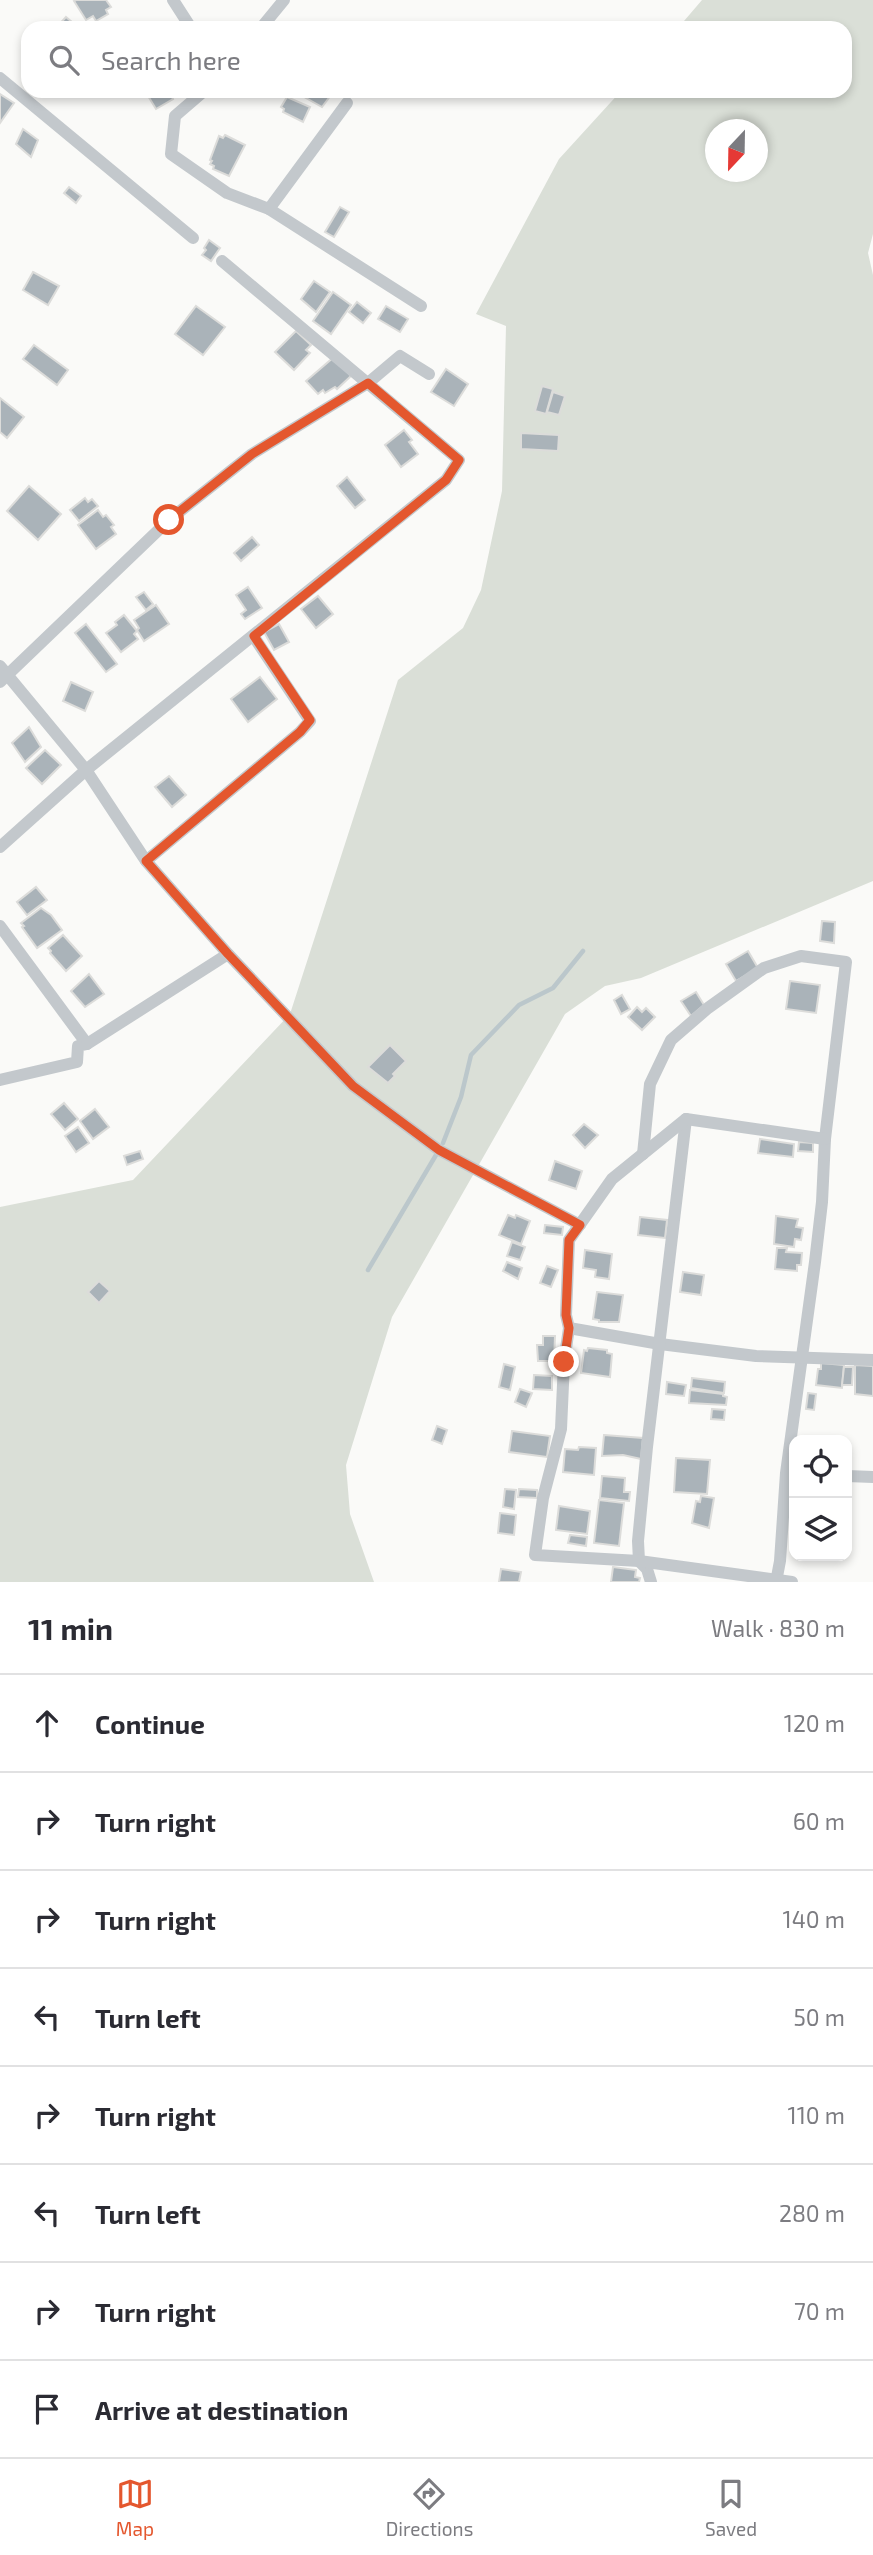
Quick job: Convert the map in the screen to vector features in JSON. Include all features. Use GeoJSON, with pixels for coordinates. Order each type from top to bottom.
{"type":"FeatureCollection","features":[{"type":"Feature","properties":{"kind":"street"},"geometry":{"type":"LineString","coordinates":[[173,0],[186,21]]}},
{"type":"Feature","properties":{"kind":"street"},"geometry":{"type":"LineString","coordinates":[[267,21],[285,0]]}},
{"type":"Feature","properties":{"kind":"street"},"geometry":{"type":"LineString","coordinates":[[0,78],[21,95]]}},
{"type":"Feature","properties":{"kind":"street"},"geometry":{"type":"LineString","coordinates":[[24,98],[193,238]]}},
{"type":"Feature","properties":{"kind":"street"},"geometry":{"type":"LineString","coordinates":[[196,98],[175,116],[171,154],[227,192],[269,209],[421,306]]}},
{"type":"Feature","properties":{"kind":"street"},"geometry":{"type":"LineString","coordinates":[[269,209],[347,103]]}},
{"type":"Feature","properties":{"kind":"street"},"geometry":{"type":"LineString","coordinates":[[0,847],[86,770],[446,480],[459,460],[222,261]]}},
{"type":"Feature","properties":{"kind":"street"},"geometry":{"type":"LineString","coordinates":[[429,374],[400,356],[368,383],[252,454],[169,520],[3,674],[86,770],[146,861],[228,954],[353,1086],[439,1150],[580,1225]]}},
{"type":"Feature","properties":{"kind":"street"},"geometry":{"type":"LineString","coordinates":[[146,861],[300,732],[310,720],[254,636]]}},
{"type":"Feature","properties":{"kind":"street"},"geometry":{"type":"LineString","coordinates":[[0,926],[87,1044]]}},
{"type":"Feature","properties":{"kind":"street"},"geometry":{"type":"LineString","coordinates":[[0,1080],[77,1062],[78,1046],[87,1044],[228,954]]}},
{"type":"Feature","properties":{"kind":"street"},"geometry":{"type":"LineString","coordinates":[[643,1154],[650,1084],[671,1040],[708,1008],[764,968],[801,956],[846,962],[793,1435]]}},
{"type":"Feature","properties":{"kind":"street"},"geometry":{"type":"LineString","coordinates":[[651,1582],[648,1569],[639,1561],[638,1541],[646,1447],[686,1119]]}},
{"type":"Feature","properties":{"kind":"street"},"geometry":{"type":"LineString","coordinates":[[792,1582],[639,1561],[535,1555],[543,1498],[561,1429],[569,1328],[566,1315],[569,1240],[612,1179],[686,1119],[825,1139]]}},
{"type":"Feature","properties":{"kind":"street"},"geometry":{"type":"LineString","coordinates":[[569,1328],[756,1356],[873,1360]]}},
{"type":"Feature","properties":{"kind":"street"},"geometry":{"type":"LineString","coordinates":[[852,1476],[873,1477]]}},
{"type":"Feature","properties":{"kind":"street"},"geometry":{"type":"LineString","coordinates":[[776,1581],[789,1482]]}},
{"type":"Feature","properties":{"kind":"shaded area"},"geometry":{"type":"Polygon","coordinates":[[[702,0],[873,0],[873,234],[868,253],[873,275],[873,881],[641,978],[605,986],[565,1014],[392,1317],[346,1465],[350,1514],[374,1582],[0,1582],[0,1207],[133,1180],[290,1014],[398,680],[463,628],[481,590],[502,491],[506,326],[476,314],[559,159],[615,98],[852,98],[852,21],[684,21],[702,0]]]}},
{"type":"Feature","properties":{"kind":"building"},"geometry":{"type":"Polygon","coordinates":[[[106,0],[111,7],[106,10],[108,14],[96,21],[93,16],[86,20],[74,1],[106,0]]]}},
{"type":"Feature","properties":{"kind":"building"},"geometry":{"type":"Polygon","coordinates":[[[0,94],[14,103],[0,123],[0,94]]]}},
{"type":"Feature","properties":{"kind":"building"},"geometry":{"type":"Polygon","coordinates":[[[149,98],[172,98],[173,99],[156,109],[149,98]]]}},
{"type":"Feature","properties":{"kind":"building"},"geometry":{"type":"Polygon","coordinates":[[[286,98],[289,98],[310,107],[303,122],[283,112],[281,107],[286,98]]]}},
{"type":"Feature","properties":{"kind":"building"},"geometry":{"type":"Polygon","coordinates":[[[306,98],[329,98],[322,107],[306,98]]]}},
{"type":"Feature","properties":{"kind":"building"},"geometry":{"type":"Polygon","coordinates":[[[23,129],[38,140],[31,157],[16,144],[23,129]]]}},
{"type":"Feature","properties":{"kind":"building"},"geometry":{"type":"Polygon","coordinates":[[[225,135],[245,145],[229,176],[213,169],[214,166],[210,164],[219,136],[223,138],[225,135]]]}},
{"type":"Feature","properties":{"kind":"building"},"geometry":{"type":"Polygon","coordinates":[[[69,187],[81,196],[76,203],[64,193],[69,187]]]}},
{"type":"Feature","properties":{"kind":"building"},"geometry":{"type":"Polygon","coordinates":[[[340,207],[349,212],[334,237],[325,232],[340,207]]]}},
{"type":"Feature","properties":{"kind":"building"},"geometry":{"type":"Polygon","coordinates":[[[209,240],[220,248],[211,261],[202,255],[209,240]]]}},
{"type":"Feature","properties":{"kind":"building"},"geometry":{"type":"Polygon","coordinates":[[[33,272],[59,286],[48,305],[23,290],[33,272]]]}},
{"type":"Feature","properties":{"kind":"building"},"geometry":{"type":"Polygon","coordinates":[[[314,281],[330,292],[316,312],[301,299],[314,281]]]}},
{"type":"Feature","properties":{"kind":"building"},"geometry":{"type":"Polygon","coordinates":[[[333,292],[351,305],[331,334],[313,321],[333,292]]]}},
{"type":"Feature","properties":{"kind":"building"},"geometry":{"type":"Polygon","coordinates":[[[357,302],[371,313],[363,323],[349,312],[357,302]]]}},
{"type":"Feature","properties":{"kind":"building"},"geometry":{"type":"Polygon","coordinates":[[[196,306],[225,327],[203,355],[175,334],[196,306]]]}},
{"type":"Feature","properties":{"kind":"building"},"geometry":{"type":"Polygon","coordinates":[[[386,306],[408,319],[400,332],[378,319],[386,306]]]}},
{"type":"Feature","properties":{"kind":"building"},"geometry":{"type":"Polygon","coordinates":[[[296,331],[311,345],[306,350],[310,353],[294,370],[275,352],[296,331]]]}},
{"type":"Feature","properties":{"kind":"building"},"geometry":{"type":"Polygon","coordinates":[[[34,345],[68,370],[57,385],[23,359],[34,345]]]}},
{"type":"Feature","properties":{"kind":"building"},"geometry":{"type":"Polygon","coordinates":[[[334,357],[351,376],[337,389],[335,387],[325,393],[323,390],[318,394],[306,381],[334,357]]]}},
{"type":"Feature","properties":{"kind":"building"},"geometry":{"type":"Polygon","coordinates":[[[446,369],[468,384],[454,406],[431,392],[446,369]]]}},
{"type":"Feature","properties":{"kind":"building"},"geometry":{"type":"Polygon","coordinates":[[[542,386],[553,389],[546,414],[535,411],[542,386]]]}},
{"type":"Feature","properties":{"kind":"building"},"geometry":{"type":"Polygon","coordinates":[[[553,392],[565,396],[559,415],[547,412],[553,392]]]}},
{"type":"Feature","properties":{"kind":"building"},"geometry":{"type":"Polygon","coordinates":[[[0,398],[24,417],[7,438],[0,432],[0,398]]]}},
{"type":"Feature","properties":{"kind":"building"},"geometry":{"type":"Polygon","coordinates":[[[404,430],[418,454],[401,467],[385,445],[404,430]]]}},
{"type":"Feature","properties":{"kind":"building"},"geometry":{"type":"Polygon","coordinates":[[[521,433],[559,435],[558,451],[521,449],[521,433]]]}},
{"type":"Feature","properties":{"kind":"building"},"geometry":{"type":"Polygon","coordinates":[[[347,477],[365,500],[355,508],[337,486],[347,477]]]}},
{"type":"Feature","properties":{"kind":"building"},"geometry":{"type":"Polygon","coordinates":[[[29,486],[61,514],[38,540],[7,511],[29,486]]]}},
{"type":"Feature","properties":{"kind":"building"},"geometry":{"type":"Polygon","coordinates":[[[85,498],[88,502],[92,499],[98,506],[79,521],[70,510],[85,498]]]}},
{"type":"Feature","properties":{"kind":"building"},"geometry":{"type":"Polygon","coordinates":[[[98,510],[114,525],[111,527],[116,534],[96,549],[78,525],[98,510]]]}},
{"type":"Feature","properties":{"kind":"building"},"geometry":{"type":"Polygon","coordinates":[[[252,537],[259,545],[241,561],[234,553],[252,537]]]}},
{"type":"Feature","properties":{"kind":"building"},"geometry":{"type":"Polygon","coordinates":[[[248,587],[262,608],[245,619],[241,614],[246,610],[236,595],[248,587]]]}},
{"type":"Feature","properties":{"kind":"building"},"geometry":{"type":"Polygon","coordinates":[[[144,592],[153,604],[146,610],[136,597],[144,592]]]}},
{"type":"Feature","properties":{"kind":"building"},"geometry":{"type":"Polygon","coordinates":[[[318,596],[333,614],[316,628],[301,609],[318,596]]]}},
{"type":"Feature","properties":{"kind":"building"},"geometry":{"type":"Polygon","coordinates":[[[156,605],[169,624],[144,641],[134,620],[156,605]]]}},
{"type":"Feature","properties":{"kind":"building"},"geometry":{"type":"Polygon","coordinates":[[[124,615],[137,631],[134,634],[138,639],[121,652],[106,633],[117,625],[115,622],[124,615]]]}},
{"type":"Feature","properties":{"kind":"building"},"geometry":{"type":"Polygon","coordinates":[[[86,624],[117,664],[106,672],[75,633],[86,624]]]}},
{"type":"Feature","properties":{"kind":"building"},"geometry":{"type":"Polygon","coordinates":[[[279,624],[289,642],[274,650],[264,632],[279,624]]]}},
{"type":"Feature","properties":{"kind":"building"},"geometry":{"type":"Polygon","coordinates":[[[260,677],[277,699],[248,722],[231,699],[260,677]]]}},
{"type":"Feature","properties":{"kind":"building"},"geometry":{"type":"Polygon","coordinates":[[[71,682],[93,692],[85,711],[63,701],[71,682]]]}},
{"type":"Feature","properties":{"kind":"building"},"geometry":{"type":"Polygon","coordinates":[[[29,727],[41,747],[25,762],[12,743],[29,727]]]}},
{"type":"Feature","properties":{"kind":"building"},"geometry":{"type":"Polygon","coordinates":[[[45,750],[61,765],[42,784],[26,768],[45,750]]]}},
{"type":"Feature","properties":{"kind":"building"},"geometry":{"type":"Polygon","coordinates":[[[169,776],[186,795],[172,807],[155,787],[169,776]]]}},
{"type":"Feature","properties":{"kind":"building"},"geometry":{"type":"Polygon","coordinates":[[[36,887],[47,900],[27,915],[17,902],[36,887]]]}},
{"type":"Feature","properties":{"kind":"building"},"geometry":{"type":"Polygon","coordinates":[[[41,908],[51,915],[62,930],[37,948],[21,923],[41,908]]]}},
{"type":"Feature","properties":{"kind":"building"},"geometry":{"type":"Polygon","coordinates":[[[822,921],[835,922],[834,943],[820,941],[822,921]]]}},
{"type":"Feature","properties":{"kind":"building"},"geometry":{"type":"Polygon","coordinates":[[[63,935],[82,956],[66,971],[48,948],[63,935]]]}},
{"type":"Feature","properties":{"kind":"building"},"geometry":{"type":"Polygon","coordinates":[[[748,951],[758,968],[736,981],[726,964],[748,951]]]}},
{"type":"Feature","properties":{"kind":"building"},"geometry":{"type":"Polygon","coordinates":[[[89,974],[104,994],[85,1007],[71,991],[89,974]]]}},
{"type":"Feature","properties":{"kind":"building"},"geometry":{"type":"Polygon","coordinates":[[[790,981],[820,985],[816,1013],[786,1009],[790,981]]]}},
{"type":"Feature","properties":{"kind":"building"},"geometry":{"type":"Polygon","coordinates":[[[696,992],[704,1005],[691,1016],[681,1001],[696,992]]]}},
{"type":"Feature","properties":{"kind":"building"},"geometry":{"type":"Polygon","coordinates":[[[622,995],[630,1009],[621,1014],[614,1000],[622,995]]]}},
{"type":"Feature","properties":{"kind":"building"},"geometry":{"type":"Polygon","coordinates":[[[637,1007],[642,1012],[646,1008],[655,1017],[642,1030],[628,1017],[637,1007]]]}},
{"type":"Feature","properties":{"kind":"building"},"geometry":{"type":"Polygon","coordinates":[[[390,1045],[406,1061],[388,1083],[368,1067],[390,1045]]]}},
{"type":"Feature","properties":{"kind":"building"},"geometry":{"type":"Polygon","coordinates":[[[64,1103],[78,1119],[65,1130],[51,1114],[64,1103]]]}},
{"type":"Feature","properties":{"kind":"building"},"geometry":{"type":"Polygon","coordinates":[[[95,1109],[109,1127],[93,1139],[80,1121],[95,1109]]]}},
{"type":"Feature","properties":{"kind":"building"},"geometry":{"type":"Polygon","coordinates":[[[584,1124],[598,1135],[585,1148],[573,1135],[584,1124]]]}},
{"type":"Feature","properties":{"kind":"building"},"geometry":{"type":"Polygon","coordinates":[[[78,1127],[89,1143],[76,1152],[65,1136],[78,1127]]]}},
{"type":"Feature","properties":{"kind":"building"},"geometry":{"type":"Polygon","coordinates":[[[760,1139],[794,1144],[793,1157],[758,1153],[760,1139]]]}},
{"type":"Feature","properties":{"kind":"building"},"geometry":{"type":"Polygon","coordinates":[[[799,1142],[813,1143],[813,1152],[798,1151],[799,1142]]]}},
{"type":"Feature","properties":{"kind":"building"},"geometry":{"type":"Polygon","coordinates":[[[140,1151],[143,1159],[127,1165],[124,1156],[140,1151]]]}},
{"type":"Feature","properties":{"kind":"building"},"geometry":{"type":"Polygon","coordinates":[[[555,1161],[582,1171],[576,1189],[549,1180],[555,1161]]]}},
{"type":"Feature","properties":{"kind":"building"},"geometry":{"type":"Polygon","coordinates":[[[508,1215],[515,1218],[516,1215],[530,1221],[521,1244],[499,1235],[508,1215]]]}},
{"type":"Feature","properties":{"kind":"building"},"geometry":{"type":"Polygon","coordinates":[[[776,1216],[798,1219],[796,1227],[803,1228],[801,1240],[795,1239],[794,1247],[774,1244],[776,1216]]]}},
{"type":"Feature","properties":{"kind":"building"},"geometry":{"type":"Polygon","coordinates":[[[640,1217],[667,1220],[665,1238],[638,1235],[640,1217]]]}},
{"type":"Feature","properties":{"kind":"building"},"geometry":{"type":"Polygon","coordinates":[[[545,1225],[563,1227],[562,1235],[544,1233],[545,1225]]]}},
{"type":"Feature","properties":{"kind":"building"},"geometry":{"type":"Polygon","coordinates":[[[512,1242],[525,1247],[520,1260],[507,1256],[512,1242]]]}},
{"type":"Feature","properties":{"kind":"building"},"geometry":{"type":"Polygon","coordinates":[[[777,1248],[787,1248],[786,1252],[802,1253],[801,1265],[797,1265],[797,1271],[775,1269],[777,1248]]]}},
{"type":"Feature","properties":{"kind":"building"},"geometry":{"type":"Polygon","coordinates":[[[585,1250],[612,1254],[609,1279],[595,1277],[596,1270],[583,1268],[585,1250]]]}},
{"type":"Feature","properties":{"kind":"building"},"geometry":{"type":"Polygon","coordinates":[[[507,1262],[522,1268],[518,1279],[503,1271],[507,1262]]]}},
{"type":"Feature","properties":{"kind":"building"},"geometry":{"type":"Polygon","coordinates":[[[547,1266],[558,1270],[551,1287],[540,1283],[547,1266]]]}},
{"type":"Feature","properties":{"kind":"building"},"geometry":{"type":"Polygon","coordinates":[[[683,1272],[704,1275],[701,1295],[680,1292],[683,1272]]]}},
{"type":"Feature","properties":{"kind":"building"},"geometry":{"type":"Polygon","coordinates":[[[99,1281],[110,1291],[99,1303],[88,1292],[99,1281]]]}},
{"type":"Feature","properties":{"kind":"building"},"geometry":{"type":"Polygon","coordinates":[[[597,1292],[623,1295],[619,1322],[599,1322],[593,1319],[597,1292]]]}},
{"type":"Feature","properties":{"kind":"building"},"geometry":{"type":"Polygon","coordinates":[[[543,1336],[555,1336],[554,1361],[538,1361],[537,1345],[543,1345],[543,1336]]]}},
{"type":"Feature","properties":{"kind":"building"},"geometry":{"type":"Polygon","coordinates":[[[588,1348],[607,1350],[607,1353],[612,1354],[610,1377],[581,1373],[584,1350],[587,1351],[588,1348]]]}},
{"type":"Feature","properties":{"kind":"building"},"geometry":{"type":"Polygon","coordinates":[[[821,1363],[844,1365],[842,1388],[816,1385],[821,1363]]]}},
{"type":"Feature","properties":{"kind":"building"},"geometry":{"type":"Polygon","coordinates":[[[504,1364],[515,1367],[510,1390],[499,1387],[504,1364]]]}},
{"type":"Feature","properties":{"kind":"building"},"geometry":{"type":"Polygon","coordinates":[[[855,1365],[873,1366],[873,1396],[855,1394],[855,1365]]]}},
{"type":"Feature","properties":{"kind":"building"},"geometry":{"type":"Polygon","coordinates":[[[844,1367],[853,1367],[852,1385],[842,1385],[844,1367]]]}},
{"type":"Feature","properties":{"kind":"building"},"geometry":{"type":"Polygon","coordinates":[[[534,1375],[552,1376],[552,1390],[533,1389],[534,1375]]]}},
{"type":"Feature","properties":{"kind":"building"},"geometry":{"type":"Polygon","coordinates":[[[692,1378],[725,1382],[724,1393],[691,1388],[692,1378]]]}},
{"type":"Feature","properties":{"kind":"building"},"geometry":{"type":"Polygon","coordinates":[[[667,1382],[686,1385],[684,1396],[666,1394],[667,1382]]]}},
{"type":"Feature","properties":{"kind":"building"},"geometry":{"type":"Polygon","coordinates":[[[520,1389],[532,1393],[526,1407],[515,1402],[520,1389]]]}},
{"type":"Feature","properties":{"kind":"building"},"geometry":{"type":"Polygon","coordinates":[[[690,1390],[723,1394],[727,1397],[726,1405],[689,1403],[690,1390]]]}},
{"type":"Feature","properties":{"kind":"building"},"geometry":{"type":"Polygon","coordinates":[[[808,1393],[816,1394],[814,1410],[806,1409],[808,1393]]]}},
{"type":"Feature","properties":{"kind":"building"},"geometry":{"type":"Polygon","coordinates":[[[712,1409],[725,1410],[724,1420],[711,1419],[712,1409]]]}},
{"type":"Feature","properties":{"kind":"building"},"geometry":{"type":"Polygon","coordinates":[[[437,1426],[447,1430],[442,1444],[432,1440],[437,1426]]]}},
{"type":"Feature","properties":{"kind":"building"},"geometry":{"type":"Polygon","coordinates":[[[512,1431],[550,1436],[547,1457],[509,1452],[512,1431]]]}},
{"type":"Feature","properties":{"kind":"building"},"geometry":{"type":"Polygon","coordinates":[[[604,1435],[643,1438],[641,1459],[623,1455],[602,1456],[604,1435]]]}},
{"type":"Feature","properties":{"kind":"building"},"geometry":{"type":"Polygon","coordinates":[[[579,1447],[596,1448],[594,1475],[563,1472],[565,1449],[578,1450],[579,1447]]]}},
{"type":"Feature","properties":{"kind":"building"},"geometry":{"type":"Polygon","coordinates":[[[676,1458],[710,1460],[707,1494],[674,1492],[676,1458]]]}},
{"type":"Feature","properties":{"kind":"building"},"geometry":{"type":"Polygon","coordinates":[[[602,1476],[625,1478],[624,1492],[630,1492],[629,1501],[600,1498],[602,1476]]]}},
{"type":"Feature","properties":{"kind":"building"},"geometry":{"type":"Polygon","coordinates":[[[505,1489],[516,1490],[514,1509],[503,1507],[505,1489]]]}},
{"type":"Feature","properties":{"kind":"building"},"geometry":{"type":"Polygon","coordinates":[[[519,1489],[537,1490],[537,1498],[518,1497],[519,1489]]]}},
{"type":"Feature","properties":{"kind":"building"},"geometry":{"type":"Polygon","coordinates":[[[701,1496],[714,1498],[709,1528],[692,1523],[696,1501],[700,1502],[701,1496]]]}},
{"type":"Feature","properties":{"kind":"building"},"geometry":{"type":"Polygon","coordinates":[[[599,1500],[624,1503],[619,1546],[594,1543],[599,1500]]]}},
{"type":"Feature","properties":{"kind":"building"},"geometry":{"type":"Polygon","coordinates":[[[559,1506],[590,1511],[587,1534],[556,1530],[559,1506]]]}},
{"type":"Feature","properties":{"kind":"building"},"geometry":{"type":"Polygon","coordinates":[[[500,1513],[516,1515],[514,1535],[498,1533],[500,1513]]]}},
{"type":"Feature","properties":{"kind":"building"},"geometry":{"type":"Polygon","coordinates":[[[570,1535],[587,1537],[586,1546],[568,1543],[570,1535]]]}},
{"type":"Feature","properties":{"kind":"building"},"geometry":{"type":"Polygon","coordinates":[[[613,1567],[636,1570],[635,1577],[640,1578],[639,1582],[611,1582],[613,1567]]]}},
{"type":"Feature","properties":{"kind":"building"},"geometry":{"type":"Polygon","coordinates":[[[501,1569],[521,1572],[519,1582],[499,1582],[501,1569]]]}},
{"type":"Feature","properties":{"kind":"waterway"},"geometry":{"type":"LineString","coordinates":[[443,1143],[461,1097],[471,1055],[519,1005],[553,988],[583,951]]}},
{"type":"Feature","properties":{"kind":"waterway"},"geometry":{"type":"LineString","coordinates":[[368,1270],[436,1155]]}},
{"type":"Feature","properties":{"kind":"route"},"geometry":{"type":"LineString","coordinates":[[169,520],[252,454],[368,383],[459,460],[446,480],[254,636],[310,720],[300,732],[146,861],[228,954],[353,1086],[439,1150],[580,1225],[569,1240],[566,1315],[569,1328],[564,1362]]}}]}
